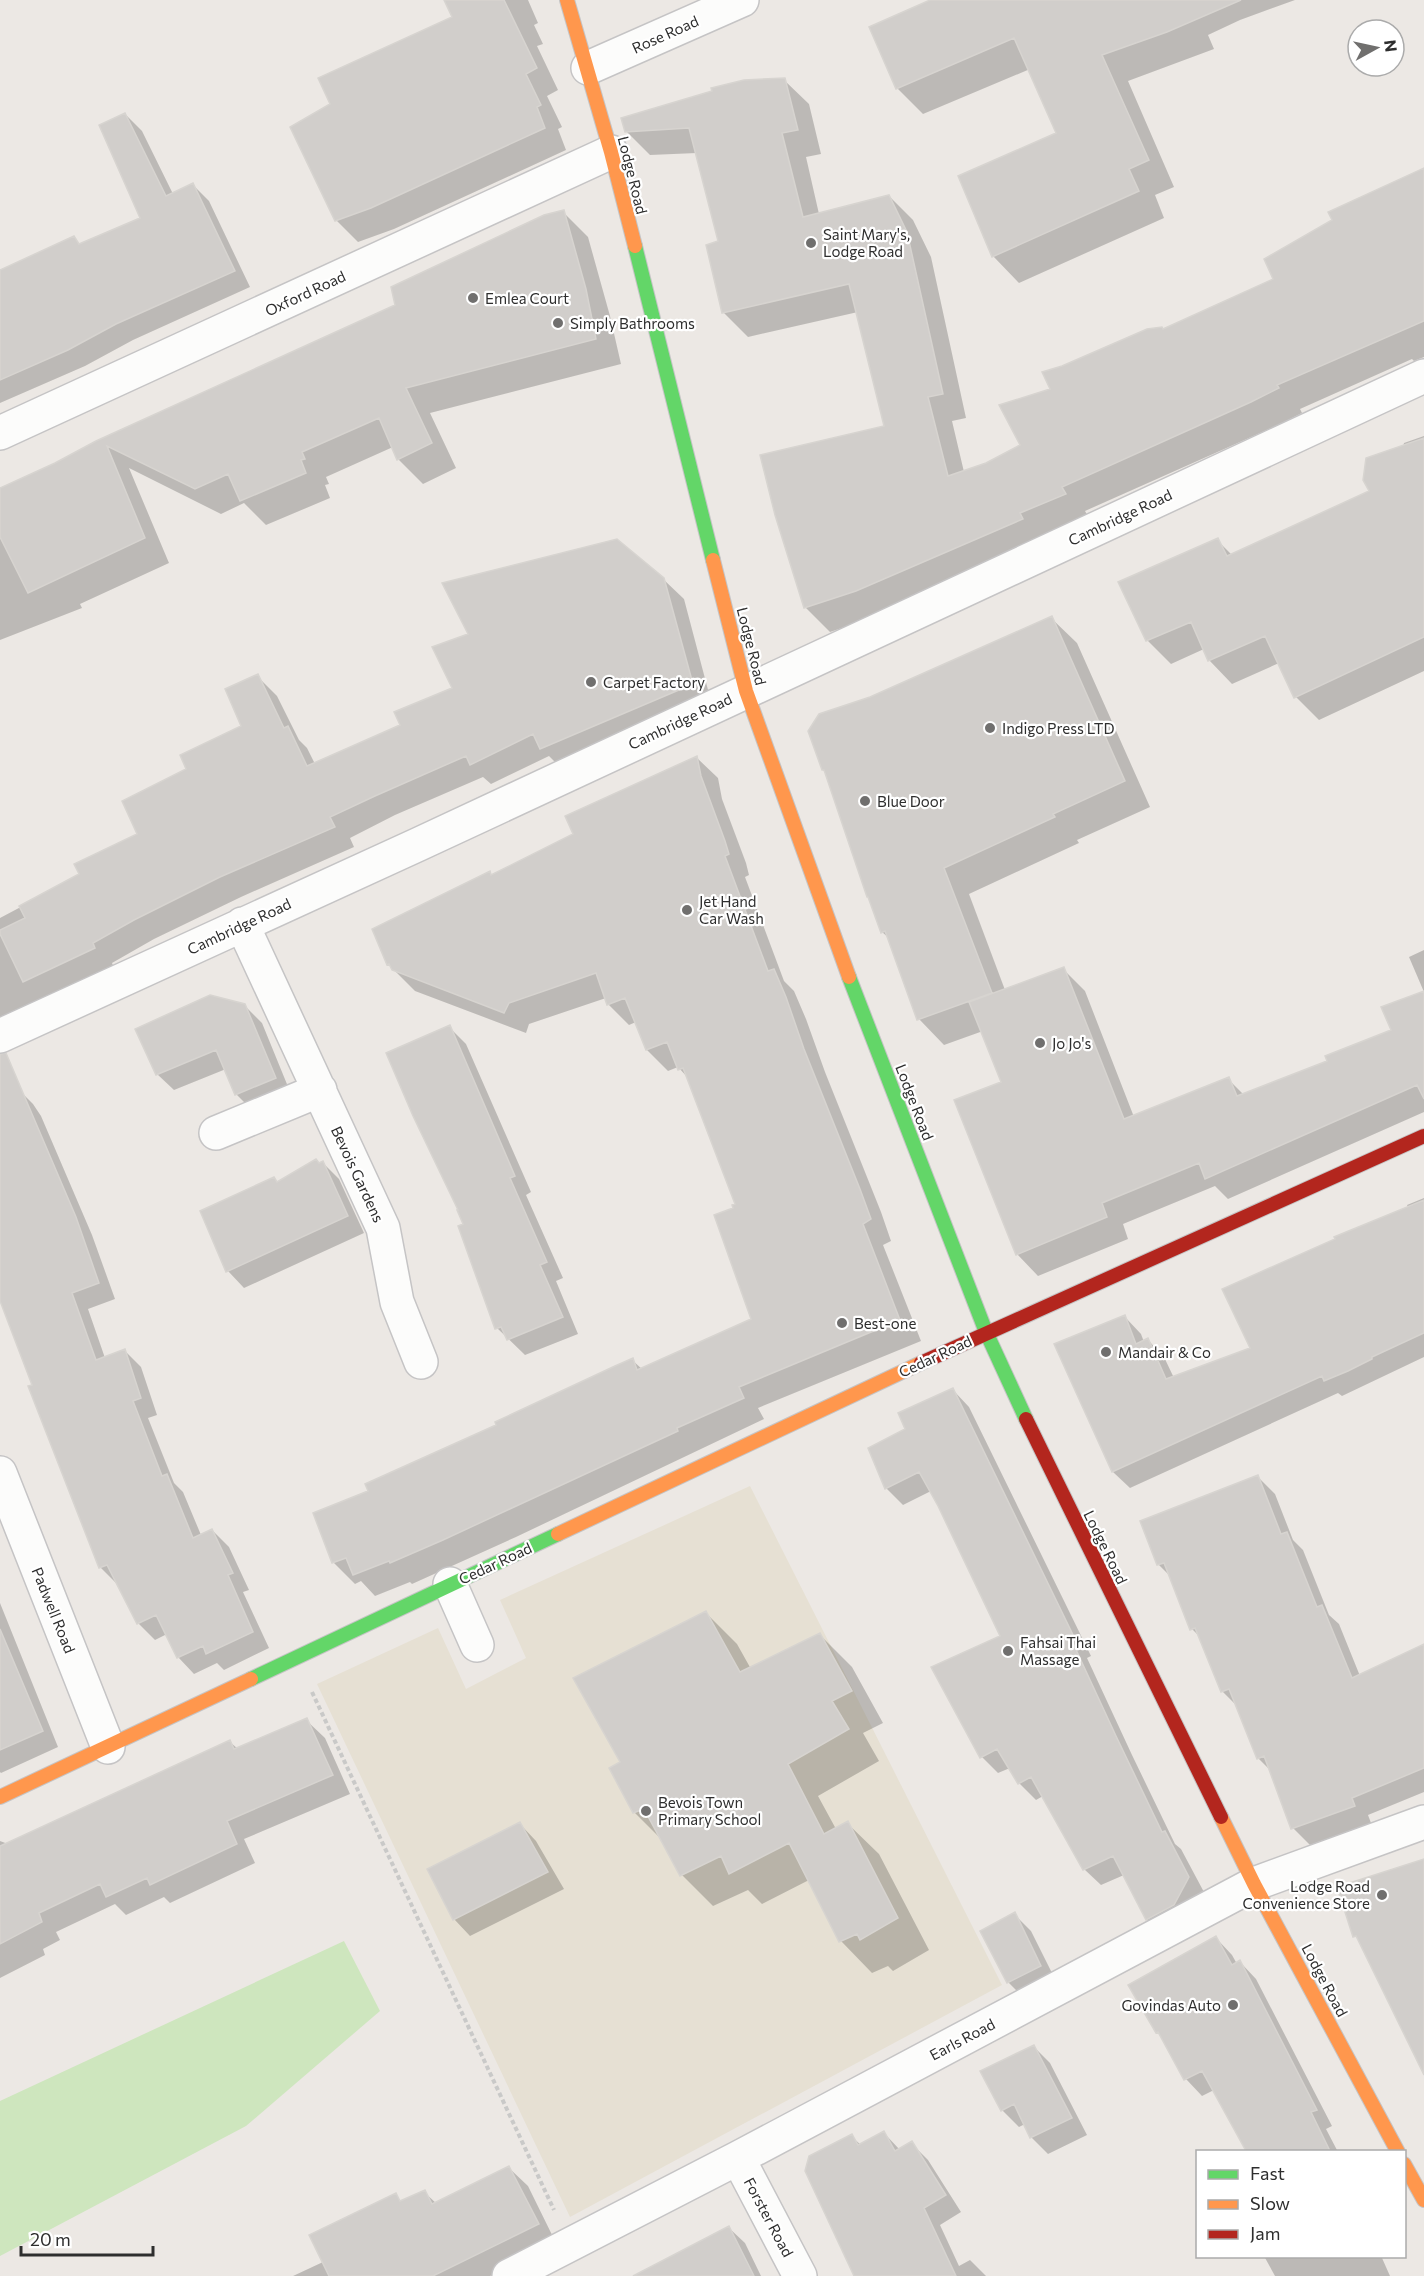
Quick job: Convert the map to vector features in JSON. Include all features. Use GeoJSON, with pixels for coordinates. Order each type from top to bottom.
{"type":"FeatureCollection","features":[{"type":"Feature","properties":{"kind":"street","name":"Lodge Road"},"geometry":{"type":"LineString","coordinates":[[567,0],[611,152],[746,691],[849,976],[986,1332],[1039,1448],[1254,1884],[1397,2150]]}},
{"type":"Feature","properties":{"kind":"street","name":"Rose Road"},"geometry":{"type":"LineString","coordinates":[[588,68],[742,0]]}},
{"type":"Feature","properties":{"kind":"street","name":"Oxford Road"},"geometry":{"type":"LineString","coordinates":[[0,433],[611,152]]}},
{"type":"Feature","properties":{"kind":"street","name":"Cambridge Road"},"geometry":{"type":"LineString","coordinates":[[0,1036],[1424,376]]}},
{"type":"Feature","properties":{"kind":"street","name":"Bevois Gardens"},"geometry":{"type":"LineString","coordinates":[[242,924],[382,1228],[397,1302],[421,1362]]}},
{"type":"Feature","properties":{"kind":"street"},"geometry":{"type":"LineString","coordinates":[[216,1133],[320,1090]]}},
{"type":"Feature","properties":{"kind":"street","name":"Cedar Road"},"geometry":{"type":"LineString","coordinates":[[0,1797],[986,1332],[1424,1136]]}},
{"type":"Feature","properties":{"kind":"street","name":"Padwell Road"},"geometry":{"type":"LineString","coordinates":[[0,1473],[108,1747]]}},
{"type":"Feature","properties":{"kind":"street","name":"Cedar Road"},"geometry":{"type":"LineString","coordinates":[[450,1584],[477,1645]]}},
{"type":"Feature","properties":{"kind":"street","name":"Earls Road"},"geometry":{"type":"LineString","coordinates":[[509,2276],[571,2246],[1254,1884],[1424,1822]]}},
{"type":"Feature","properties":{"kind":"street","name":"Forster Road"},"geometry":{"type":"LineString","coordinates":[[738,2158],[800,2276]]}},
{"type":"Feature","properties":{"kind":"street"},"geometry":{"type":"LineString","coordinates":[[1406,2168],[1424,2200]]}},
{"type":"Feature","properties":{"kind":"path"},"geometry":{"type":"LineString","coordinates":[[296,1659],[571,2246]]}},
{"type":"Feature","properties":{"kind":"shaded area","name":"Bevois Town Primary School"},"geometry":{"type":"Polygon","coordinates":[[[750,1486],[1002,1985],[570,2217],[317,1684],[438,1628],[466,1689],[526,1658],[500,1600],[750,1486]]]}},
{"type":"Feature","properties":{"kind":"green space"},"geometry":{"type":"Polygon","coordinates":[[[344,1941],[380,2011],[246,2126],[0,2256],[0,2101],[344,1941]]]}},
{"type":"Feature","properties":{"kind":"building"},"geometry":{"type":"Polygon","coordinates":[[[444,0],[504,0],[537,68],[526,74],[541,105],[537,107],[545,128],[371,208],[335,221],[290,127],[330,104],[318,78],[452,17],[444,0]]]}},
{"type":"Feature","properties":{"kind":"building"},"geometry":{"type":"Polygon","coordinates":[[[930,0],[1241,0],[1167,32],[1102,55],[1149,160],[1129,169],[1139,191],[992,257],[958,176],[1056,133],[1014,38],[896,89],[869,27],[930,0]]]}},
{"type":"Feature","properties":{"kind":"building"},"geometry":{"type":"Polygon","coordinates":[[[785,78],[798,130],[782,133],[803,217],[889,195],[907,232],[943,394],[928,397],[948,476],[986,463],[1020,445],[999,405],[1050,389],[1042,372],[1062,366],[1147,329],[1162,327],[1163,329],[1273,279],[1264,259],[1332,220],[1328,212],[1424,168],[1424,321],[1277,385],[1279,388],[1251,402],[1062,487],[1066,494],[1020,513],[1023,519],[856,591],[804,608],[775,515],[760,455],[884,426],[849,284],[722,313],[706,245],[718,241],[689,128],[625,132],[621,118],[712,91],[711,88],[744,80],[785,78]]]}},
{"type":"Feature","properties":{"kind":"building"},"geometry":{"type":"Polygon","coordinates":[[[125,113],[166,196],[193,183],[235,271],[116,324],[68,350],[0,380],[0,270],[74,236],[79,244],[140,218],[99,125],[125,113]]]}},
{"type":"Feature","properties":{"kind":"building"},"geometry":{"type":"Polygon","coordinates":[[[564,210],[586,289],[596,339],[406,388],[432,443],[397,460],[379,418],[302,452],[305,459],[301,460],[306,473],[240,501],[228,474],[195,489],[107,446],[145,538],[28,593],[0,537],[0,488],[96,441],[395,305],[391,287],[544,215],[564,210]]]}},
{"type":"Feature","properties":{"kind":"building"},"geometry":{"type":"Polygon","coordinates":[[[1424,438],[1424,637],[1294,698],[1265,636],[1208,661],[1191,622],[1146,641],[1118,582],[1218,538],[1227,556],[1369,491],[1363,480],[1366,458],[1424,438]]]}},
{"type":"Feature","properties":{"kind":"building"},"geometry":{"type":"Polygon","coordinates":[[[617,539],[664,578],[693,684],[540,749],[533,734],[470,765],[466,756],[375,796],[330,817],[335,827],[220,877],[93,943],[95,948],[23,982],[0,930],[25,918],[19,906],[79,874],[74,864],[137,834],[122,801],[186,769],[180,755],[241,726],[225,689],[258,674],[284,728],[288,726],[307,766],[400,725],[394,712],[452,688],[432,647],[468,634],[442,583],[617,539]]]}},
{"type":"Feature","properties":{"kind":"building","name":"Indigo Press LTD"},"geometry":{"type":"Polygon","coordinates":[[[1052,616],[1125,781],[1053,814],[1055,817],[944,868],[992,993],[917,1020],[885,931],[881,933],[867,897],[824,770],[822,770],[808,731],[819,714],[870,697],[1052,616]]]}},
{"type":"Feature","properties":{"kind":"building"},"geometry":{"type":"Polygon","coordinates":[[[697,756],[701,776],[729,854],[725,856],[768,971],[774,969],[786,997],[804,1049],[860,1189],[871,1219],[863,1224],[900,1320],[739,1387],[744,1398],[677,1428],[678,1431],[443,1540],[390,1563],[389,1561],[353,1575],[346,1558],[332,1563],[313,1513],[368,1491],[365,1484],[496,1425],[495,1422],[633,1358],[637,1370],[751,1319],[714,1215],[733,1208],[732,1205],[735,1204],[683,1068],[678,1070],[667,1042],[646,1050],[625,998],[607,1005],[596,973],[509,1003],[504,1013],[392,970],[389,964],[387,965],[372,929],[490,871],[491,875],[573,834],[565,816],[697,756]]]}},
{"type":"Feature","properties":{"kind":"building"},"geometry":{"type":"Polygon","coordinates":[[[1064,967],[1124,1119],[1229,1077],[1237,1096],[1327,1061],[1325,1056],[1391,1030],[1381,1007],[1424,991],[1424,1099],[1417,1085],[1205,1179],[1199,1163],[1102,1203],[1107,1217],[1016,1255],[954,1100],[1001,1082],[969,1002],[1064,967]]]}},
{"type":"Feature","properties":{"kind":"building"},"geometry":{"type":"Polygon","coordinates":[[[210,995],[245,1004],[276,1078],[235,1095],[216,1050],[156,1075],[135,1029],[210,995]]]}},
{"type":"Feature","properties":{"kind":"building"},"geometry":{"type":"Polygon","coordinates":[[[450,1025],[515,1176],[510,1178],[547,1262],[540,1265],[563,1317],[507,1340],[501,1327],[495,1329],[458,1226],[463,1224],[458,1210],[386,1053],[450,1025]]]}},
{"type":"Feature","properties":{"kind":"building"},"geometry":{"type":"Polygon","coordinates":[[[6,1053],[76,1217],[99,1283],[72,1293],[96,1360],[125,1349],[141,1398],[133,1401],[162,1476],[167,1474],[193,1538],[212,1529],[233,1573],[228,1575],[253,1632],[206,1654],[203,1646],[177,1658],[156,1615],[137,1624],[107,1565],[99,1568],[28,1386],[32,1385],[0,1301],[0,1054],[6,1053]]]}},
{"type":"Feature","properties":{"kind":"building"},"geometry":{"type":"Polygon","coordinates":[[[316,1159],[319,1163],[323,1161],[348,1216],[226,1272],[200,1211],[274,1177],[277,1182],[316,1159]]]}},
{"type":"Feature","properties":{"kind":"building"},"geometry":{"type":"Polygon","coordinates":[[[1424,1200],[1424,1333],[1348,1371],[1324,1381],[1322,1376],[1112,1472],[1054,1344],[1125,1315],[1136,1344],[1148,1338],[1166,1379],[1250,1348],[1222,1289],[1335,1239],[1334,1237],[1424,1200]]]}},
{"type":"Feature","properties":{"kind":"building"},"geometry":{"type":"Polygon","coordinates":[[[953,1388],[1075,1639],[1072,1641],[1162,1832],[1165,1831],[1189,1877],[1174,1905],[1146,1920],[1113,1856],[1083,1870],[1031,1777],[1018,1784],[997,1749],[980,1758],[931,1667],[1000,1636],[938,1506],[919,1472],[885,1489],[868,1448],[905,1429],[898,1413],[953,1388]]]}},
{"type":"Feature","properties":{"kind":"building"},"geometry":{"type":"Polygon","coordinates":[[[1258,1475],[1281,1534],[1287,1532],[1317,1607],[1322,1605],[1352,1678],[1424,1644],[1424,1768],[1352,1798],[1355,1806],[1291,1829],[1264,1756],[1257,1759],[1229,1689],[1221,1692],[1195,1628],[1190,1630],[1164,1563],[1157,1565],[1140,1521],[1258,1475]]]}},
{"type":"Feature","properties":{"kind":"building"},"geometry":{"type":"Polygon","coordinates":[[[706,1611],[740,1672],[820,1633],[852,1691],[832,1701],[849,1729],[788,1764],[824,1834],[848,1821],[898,1918],[860,1940],[857,1934],[839,1942],[789,1843],[729,1874],[721,1856],[680,1876],[644,1809],[633,1813],[609,1768],[620,1762],[573,1678],[706,1611]]]}},
{"type":"Feature","properties":{"kind":"building"},"geometry":{"type":"Polygon","coordinates":[[[0,1629],[43,1731],[0,1750],[0,1629]]]}},
{"type":"Feature","properties":{"kind":"building"},"geometry":{"type":"Polygon","coordinates":[[[307,1718],[333,1775],[227,1821],[237,1844],[150,1885],[147,1878],[106,1897],[100,1884],[39,1913],[42,1922],[0,1944],[0,1846],[230,1740],[234,1749],[307,1718]]]}},
{"type":"Feature","properties":{"kind":"building"},"geometry":{"type":"Polygon","coordinates":[[[520,1822],[548,1872],[453,1920],[427,1869],[520,1822]]]}},
{"type":"Feature","properties":{"kind":"building"},"geometry":{"type":"Polygon","coordinates":[[[1424,1859],[1424,2075],[1356,1936],[1353,1937],[1337,1887],[1424,1859]]]}},
{"type":"Feature","properties":{"kind":"building"},"geometry":{"type":"Polygon","coordinates":[[[1015,1912],[1041,1966],[1007,1983],[980,1931],[1015,1912]]]}},
{"type":"Feature","properties":{"kind":"building"},"geometry":{"type":"Polygon","coordinates":[[[1216,1936],[1232,1965],[1240,1960],[1317,2110],[1311,2112],[1330,2150],[1245,2150],[1202,2071],[1184,2080],[1158,2032],[1156,2033],[1128,1985],[1216,1936]]]}},
{"type":"Feature","properties":{"kind":"building"},"geometry":{"type":"Polygon","coordinates":[[[1034,2045],[1072,2118],[1030,2138],[1014,2104],[1001,2111],[980,2071],[1034,2045]]]}},
{"type":"Feature","properties":{"kind":"building"},"geometry":{"type":"Polygon","coordinates":[[[884,2131],[895,2151],[912,2141],[946,2195],[924,2208],[956,2276],[854,2276],[805,2171],[809,2156],[852,2134],[858,2145],[884,2131]]]}},
{"type":"Feature","properties":{"kind":"building"},"geometry":{"type":"Polygon","coordinates":[[[509,2166],[539,2224],[433,2276],[329,2276],[309,2235],[396,2193],[400,2201],[425,2190],[432,2204],[509,2166]]]}},
{"type":"Feature","properties":{"kind":"building"},"geometry":{"type":"Polygon","coordinates":[[[729,2226],[754,2276],[633,2276],[729,2226]]]}},
{"type":"Feature","properties":{"kind":"traffic: fast"},"geometry":{"type":"LineString","coordinates":[[635,246],[713,560]]}},
{"type":"Feature","properties":{"kind":"traffic: fast"},"geometry":{"type":"LineString","coordinates":[[849,977],[986,1332],[1026,1419]]}},
{"type":"Feature","properties":{"kind":"traffic: fast"},"geometry":{"type":"LineString","coordinates":[[251,1679],[558,1534]]}},
{"type":"Feature","properties":{"kind":"traffic: slow"},"geometry":{"type":"LineString","coordinates":[[567,0],[611,152],[635,246]]}},
{"type":"Feature","properties":{"kind":"traffic: slow"},"geometry":{"type":"LineString","coordinates":[[713,560],[746,691],[849,977]]}},
{"type":"Feature","properties":{"kind":"traffic: slow"},"geometry":{"type":"LineString","coordinates":[[558,1534],[921,1363]]}},
{"type":"Feature","properties":{"kind":"traffic: slow"},"geometry":{"type":"LineString","coordinates":[[0,1797],[251,1679]]}},
{"type":"Feature","properties":{"kind":"traffic: slow"},"geometry":{"type":"LineString","coordinates":[[1221,1817],[1254,1884],[1397,2150]]}},
{"type":"Feature","properties":{"kind":"traffic: slow"},"geometry":{"type":"LineString","coordinates":[[1406,2168],[1424,2200]]}},
{"type":"Feature","properties":{"kind":"traffic: jam"},"geometry":{"type":"LineString","coordinates":[[921,1363],[1424,1136]]}},
{"type":"Feature","properties":{"kind":"traffic: jam"},"geometry":{"type":"LineString","coordinates":[[1026,1419],[1221,1817]]}},
{"type":"Feature","properties":{"kind":"place","name":"Saint Mary's, Lodge Road"},"geometry":{"type":"Point","coordinates":[811,243]}},
{"type":"Feature","properties":{"kind":"place","name":"Emlea Court"},"geometry":{"type":"Point","coordinates":[473,298]}},
{"type":"Feature","properties":{"kind":"place","name":"Simply Bathrooms"},"geometry":{"type":"Point","coordinates":[558,323]}},
{"type":"Feature","properties":{"kind":"place","name":"Carpet Factory"},"geometry":{"type":"Point","coordinates":[591,682]}},
{"type":"Feature","properties":{"kind":"place","name":"Indigo Press LTD"},"geometry":{"type":"Point","coordinates":[990,728]}},
{"type":"Feature","properties":{"kind":"place","name":"Blue Door"},"geometry":{"type":"Point","coordinates":[865,801]}},
{"type":"Feature","properties":{"kind":"place","name":"Jet Hand Car Wash"},"geometry":{"type":"Point","coordinates":[687,910]}},
{"type":"Feature","properties":{"kind":"place","name":"Jo Jo's"},"geometry":{"type":"Point","coordinates":[1040,1043]}},
{"type":"Feature","properties":{"kind":"place","name":"Best-one"},"geometry":{"type":"Point","coordinates":[842,1323]}},
{"type":"Feature","properties":{"kind":"place","name":"Mandair & Co"},"geometry":{"type":"Point","coordinates":[1106,1352]}},
{"type":"Feature","properties":{"kind":"place","name":"Fahsai Thai Massage"},"geometry":{"type":"Point","coordinates":[1008,1651]}},
{"type":"Feature","properties":{"kind":"place","name":"Bevois Town Primary School"},"geometry":{"type":"Point","coordinates":[646,1811]}},
{"type":"Feature","properties":{"kind":"place","name":"Lodge Road Convenience Store"},"geometry":{"type":"Point","coordinates":[1382,1895]}},
{"type":"Feature","properties":{"kind":"place","name":"Govindas Auto"},"geometry":{"type":"Point","coordinates":[1233,2005]}}]}
